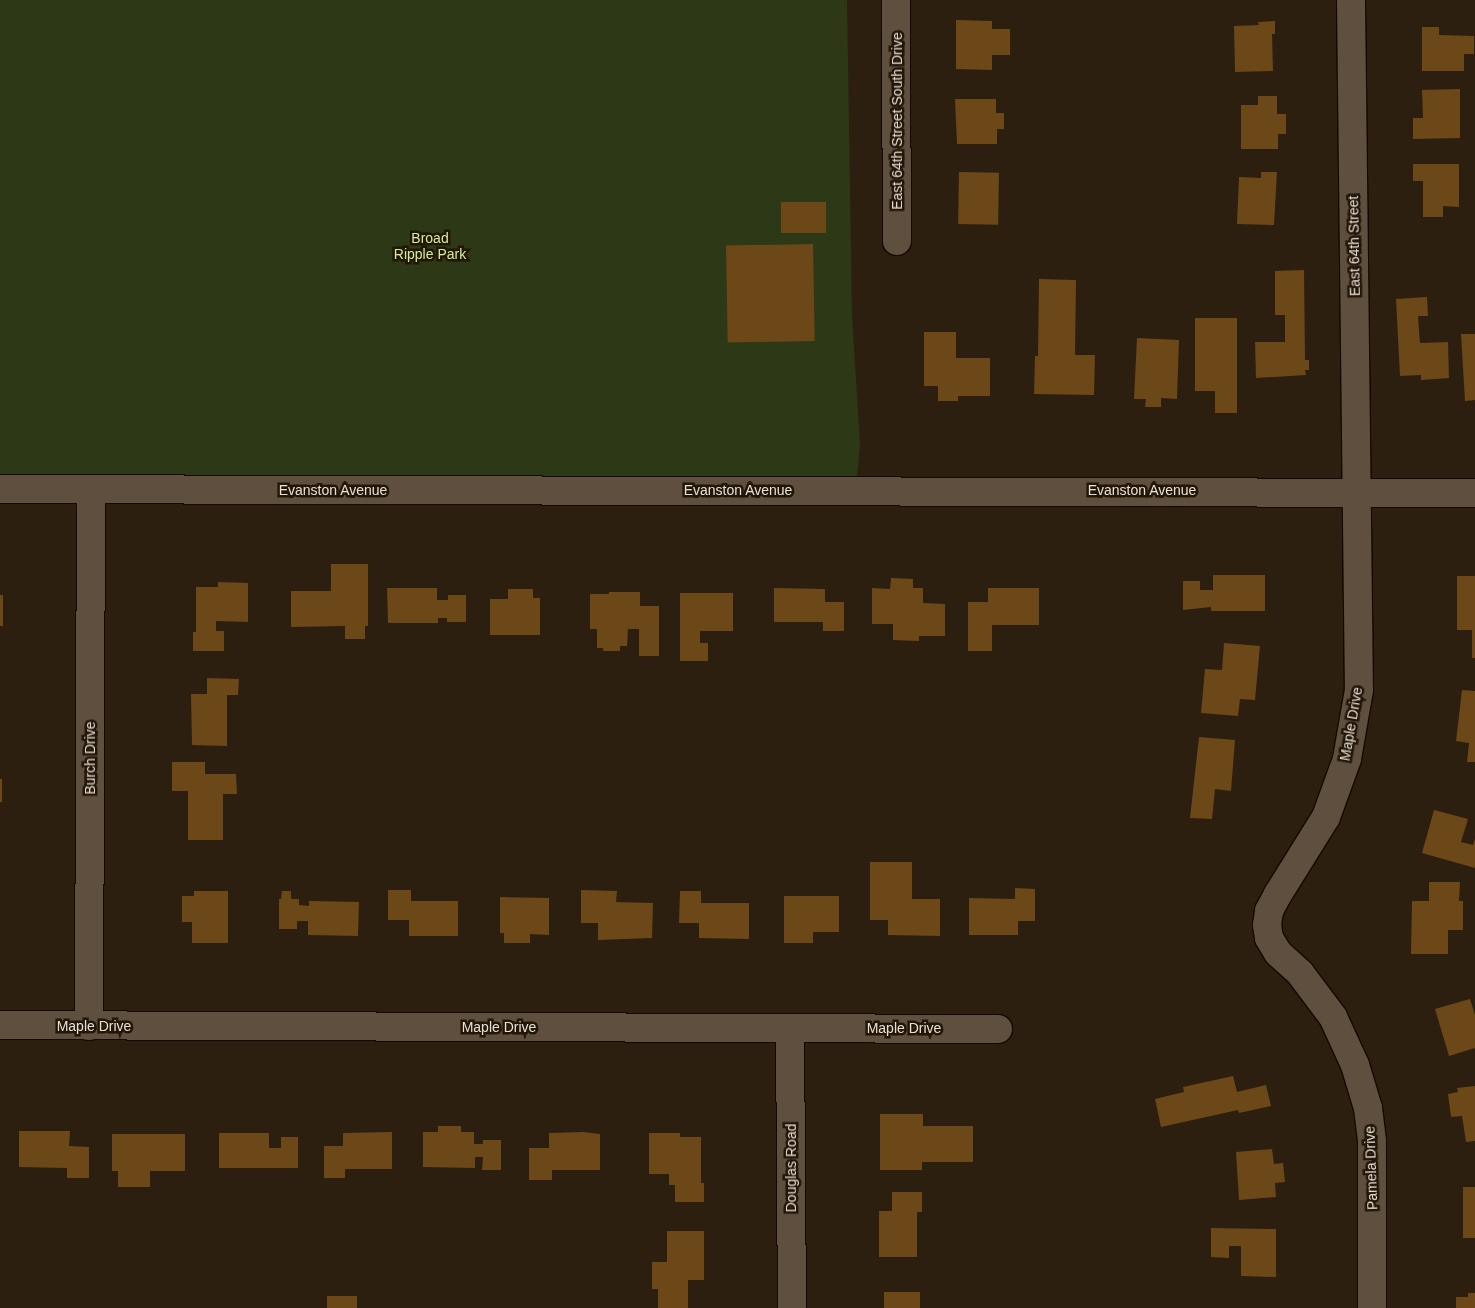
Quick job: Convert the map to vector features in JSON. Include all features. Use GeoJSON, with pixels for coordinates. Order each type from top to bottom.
{"type":"FeatureCollection","features":[{"type":"Feature","properties":{"kind":"street","name":"East 64th Street South Drive"},"geometry":{"type":"LineString","coordinates":[[896,0],[897,242]]}},
{"type":"Feature","properties":{"kind":"street","name":"East 64th Street"},"geometry":{"type":"LineString","coordinates":[[1351,0],[1356,491]]}},
{"type":"Feature","properties":{"kind":"street","name":"Evanston Avenue"},"geometry":{"type":"LineString","coordinates":[[0,489],[1356,491],[1475,493]]}},
{"type":"Feature","properties":{"kind":"street","name":"Burch Drive"},"geometry":{"type":"LineString","coordinates":[[88,1026],[91,490]]}},
{"type":"Feature","properties":{"kind":"street","name":"Maple Drive"},"geometry":{"type":"LineString","coordinates":[[1268,938],[1269,911],[1326,817],[1347,759],[1359,690],[1356,491]]}},
{"type":"Feature","properties":{"kind":"street","name":"Pamela Drive"},"geometry":{"type":"LineString","coordinates":[[1268,938],[1278,953],[1300,973],[1333,1016],[1355,1065],[1368,1108],[1372,1141],[1372,1308]]}},
{"type":"Feature","properties":{"kind":"street","name":"Maple Drive"},"geometry":{"type":"LineString","coordinates":[[0,1025],[998,1028]]}},
{"type":"Feature","properties":{"kind":"street","name":"Douglas Road"},"geometry":{"type":"LineString","coordinates":[[790,1028],[792,1308]]}},
{"type":"Feature","properties":{"kind":"green space","name":"Broad Ripple Park"},"geometry":{"type":"Polygon","coordinates":[[[0,0],[847,0],[852,316],[860,444],[856,491],[0,490],[0,0]]]}},
{"type":"Feature","properties":{"kind":"building"},"geometry":{"type":"Polygon","coordinates":[[[956,20],[992,21],[992,29],[1010,29],[1010,55],[992,55],[992,70],[956,69],[956,20]]]}},
{"type":"Feature","properties":{"kind":"building"},"geometry":{"type":"Polygon","coordinates":[[[1275,21],[1275,34],[1272,34],[1273,71],[1235,72],[1234,26],[1259,25],[1258,22],[1275,21]]]}},
{"type":"Feature","properties":{"kind":"building"},"geometry":{"type":"Polygon","coordinates":[[[1422,27],[1439,27],[1439,35],[1474,36],[1474,54],[1464,54],[1464,71],[1422,71],[1422,27]]]}},
{"type":"Feature","properties":{"kind":"building"},"geometry":{"type":"Polygon","coordinates":[[[1460,89],[1460,138],[1413,139],[1413,118],[1423,118],[1422,90],[1460,89]]]}},
{"type":"Feature","properties":{"kind":"building"},"geometry":{"type":"Polygon","coordinates":[[[1258,96],[1277,96],[1277,114],[1286,114],[1286,134],[1278,134],[1278,149],[1241,149],[1241,105],[1258,105],[1258,96]]]}},
{"type":"Feature","properties":{"kind":"building"},"geometry":{"type":"Polygon","coordinates":[[[955,99],[996,99],[996,113],[1004,113],[1004,129],[997,129],[997,144],[957,144],[955,99]]]}},
{"type":"Feature","properties":{"kind":"building"},"geometry":{"type":"Polygon","coordinates":[[[1413,164],[1459,164],[1459,207],[1443,206],[1443,217],[1423,217],[1423,181],[1413,181],[1413,164]]]}},
{"type":"Feature","properties":{"kind":"building"},"geometry":{"type":"Polygon","coordinates":[[[959,172],[999,173],[998,225],[958,224],[959,172]]]}},
{"type":"Feature","properties":{"kind":"building"},"geometry":{"type":"Polygon","coordinates":[[[1261,172],[1277,172],[1274,225],[1237,224],[1239,177],[1261,178],[1261,172]]]}},
{"type":"Feature","properties":{"kind":"building"},"geometry":{"type":"Polygon","coordinates":[[[781,202],[826,202],[826,233],[781,233],[781,202]]]}},
{"type":"Feature","properties":{"kind":"building"},"geometry":{"type":"Polygon","coordinates":[[[813,244],[815,341],[728,343],[726,246],[813,244]]]}},
{"type":"Feature","properties":{"kind":"building"},"geometry":{"type":"Polygon","coordinates":[[[1304,270],[1305,360],[1309,360],[1309,370],[1305,370],[1306,375],[1256,378],[1255,342],[1285,342],[1285,315],[1275,315],[1275,271],[1304,270]]]}},
{"type":"Feature","properties":{"kind":"building"},"geometry":{"type":"Polygon","coordinates":[[[1039,279],[1076,280],[1075,355],[1095,355],[1094,395],[1034,394],[1035,356],[1038,356],[1039,279]]]}},
{"type":"Feature","properties":{"kind":"building"},"geometry":{"type":"Polygon","coordinates":[[[1427,297],[1428,316],[1418,316],[1420,343],[1448,342],[1449,378],[1421,380],[1421,375],[1400,376],[1396,299],[1427,297]]]}},
{"type":"Feature","properties":{"kind":"building"},"geometry":{"type":"Polygon","coordinates":[[[1195,318],[1237,318],[1237,413],[1215,413],[1215,391],[1195,391],[1195,318]]]}},
{"type":"Feature","properties":{"kind":"building"},"geometry":{"type":"Polygon","coordinates":[[[924,332],[956,332],[956,358],[990,358],[990,396],[958,396],[958,401],[938,401],[938,386],[924,386],[924,332]]]}},
{"type":"Feature","properties":{"kind":"building"},"geometry":{"type":"Polygon","coordinates":[[[1461,334],[1475,334],[1475,400],[1465,401],[1461,334]]]}},
{"type":"Feature","properties":{"kind":"building"},"geometry":{"type":"Polygon","coordinates":[[[1137,338],[1179,340],[1177,399],[1161,398],[1161,407],[1145,407],[1146,399],[1134,399],[1137,338]]]}},
{"type":"Feature","properties":{"kind":"building"},"geometry":{"type":"Polygon","coordinates":[[[331,564],[368,564],[368,626],[365,626],[365,639],[345,639],[345,626],[291,627],[291,591],[331,591],[331,564]]]}},
{"type":"Feature","properties":{"kind":"building"},"geometry":{"type":"Polygon","coordinates":[[[1213,575],[1265,575],[1265,611],[1211,611],[1211,607],[1183,610],[1183,581],[1200,581],[1200,590],[1213,590],[1213,575]]]}},
{"type":"Feature","properties":{"kind":"building"},"geometry":{"type":"Polygon","coordinates":[[[1457,576],[1475,576],[1475,658],[1472,658],[1472,630],[1457,630],[1457,576]]]}},
{"type":"Feature","properties":{"kind":"building"},"geometry":{"type":"Polygon","coordinates":[[[891,578],[913,579],[913,588],[923,588],[923,603],[945,604],[945,636],[919,636],[919,641],[893,640],[893,624],[872,624],[872,588],[890,589],[891,578]]]}},
{"type":"Feature","properties":{"kind":"building"},"geometry":{"type":"Polygon","coordinates":[[[218,582],[248,583],[248,622],[216,621],[216,631],[224,631],[224,651],[193,651],[193,632],[196,632],[196,587],[218,587],[218,582]]]}},
{"type":"Feature","properties":{"kind":"building"},"geometry":{"type":"Polygon","coordinates":[[[387,588],[437,588],[437,600],[448,600],[448,595],[466,595],[466,622],[447,622],[447,618],[438,618],[438,623],[388,623],[387,588]]]}},
{"type":"Feature","properties":{"kind":"building"},"geometry":{"type":"Polygon","coordinates":[[[774,588],[825,589],[825,602],[844,602],[844,631],[823,631],[823,622],[774,622],[774,588]]]}},
{"type":"Feature","properties":{"kind":"building"},"geometry":{"type":"Polygon","coordinates":[[[988,588],[1039,588],[1039,625],[992,625],[992,651],[968,651],[968,602],[988,602],[988,588]]]}},
{"type":"Feature","properties":{"kind":"building"},"geometry":{"type":"Polygon","coordinates":[[[508,589],[533,589],[533,598],[540,598],[540,635],[490,635],[490,599],[508,599],[508,589]]]}},
{"type":"Feature","properties":{"kind":"building"},"geometry":{"type":"Polygon","coordinates":[[[609,592],[640,592],[640,606],[659,606],[659,656],[639,656],[639,629],[628,629],[627,646],[620,646],[620,651],[603,651],[603,648],[597,648],[597,629],[590,629],[590,594],[609,594],[609,592]]]}},
{"type":"Feature","properties":{"kind":"building"},"geometry":{"type":"Polygon","coordinates":[[[680,593],[733,593],[733,631],[700,631],[700,643],[708,643],[708,661],[680,661],[680,593]]]}},
{"type":"Feature","properties":{"kind":"building"},"geometry":{"type":"Polygon","coordinates":[[[0,595],[3,595],[3,626],[0,626],[0,595]]]}},
{"type":"Feature","properties":{"kind":"building"},"geometry":{"type":"Polygon","coordinates":[[[1224,643],[1260,646],[1255,700],[1240,699],[1238,716],[1201,713],[1205,669],[1222,670],[1224,643]]]}},
{"type":"Feature","properties":{"kind":"building"},"geometry":{"type":"Polygon","coordinates":[[[207,678],[239,679],[238,695],[227,695],[227,746],[192,745],[191,694],[207,694],[207,678]]]}},
{"type":"Feature","properties":{"kind":"building"},"geometry":{"type":"Polygon","coordinates":[[[1462,690],[1475,691],[1475,762],[1467,762],[1469,743],[1456,741],[1462,690]]]}},
{"type":"Feature","properties":{"kind":"building"},"geometry":{"type":"Polygon","coordinates":[[[1199,737],[1235,740],[1231,791],[1215,789],[1212,819],[1190,818],[1199,737]]]}},
{"type":"Feature","properties":{"kind":"building"},"geometry":{"type":"Polygon","coordinates":[[[172,762],[205,762],[205,774],[236,774],[237,794],[223,794],[223,840],[188,840],[188,791],[172,791],[172,762]]]}},
{"type":"Feature","properties":{"kind":"building"},"geometry":{"type":"Polygon","coordinates":[[[0,779],[2,779],[2,802],[0,802],[0,779]]]}},
{"type":"Feature","properties":{"kind":"building"},"geometry":{"type":"Polygon","coordinates":[[[1434,810],[1468,819],[1461,842],[1473,845],[1475,839],[1475,868],[1422,853],[1434,810]]]}},
{"type":"Feature","properties":{"kind":"building"},"geometry":{"type":"Polygon","coordinates":[[[870,862],[912,862],[912,899],[940,899],[940,936],[888,935],[888,920],[870,920],[870,862]]]}},
{"type":"Feature","properties":{"kind":"building"},"geometry":{"type":"Polygon","coordinates":[[[1429,882],[1460,882],[1459,901],[1463,901],[1463,930],[1448,930],[1448,954],[1411,954],[1412,901],[1429,901],[1429,882]]]}},
{"type":"Feature","properties":{"kind":"building"},"geometry":{"type":"Polygon","coordinates":[[[1015,888],[1035,889],[1035,921],[1018,921],[1018,935],[969,935],[969,898],[1015,899],[1015,888]]]}},
{"type":"Feature","properties":{"kind":"building"},"geometry":{"type":"Polygon","coordinates":[[[388,890],[411,890],[411,901],[458,901],[458,936],[409,936],[409,920],[388,920],[388,890]]]}},
{"type":"Feature","properties":{"kind":"building"},"geometry":{"type":"Polygon","coordinates":[[[581,890],[617,891],[616,902],[653,903],[652,938],[598,940],[598,923],[581,923],[581,890]]]}},
{"type":"Feature","properties":{"kind":"building"},"geometry":{"type":"Polygon","coordinates":[[[194,891],[228,891],[228,943],[192,943],[192,922],[182,922],[182,896],[194,896],[194,891]]]}},
{"type":"Feature","properties":{"kind":"building"},"geometry":{"type":"Polygon","coordinates":[[[282,891],[291,891],[291,899],[299,899],[299,905],[309,906],[309,901],[359,902],[358,936],[308,935],[308,921],[297,921],[297,929],[279,929],[279,899],[281,899],[282,891]]]}},
{"type":"Feature","properties":{"kind":"building"},"geometry":{"type":"Polygon","coordinates":[[[680,891],[701,891],[701,903],[749,903],[749,939],[699,938],[699,923],[679,923],[680,891]]]}},
{"type":"Feature","properties":{"kind":"building"},"geometry":{"type":"Polygon","coordinates":[[[784,896],[839,896],[839,932],[813,932],[813,943],[784,943],[784,896]]]}},
{"type":"Feature","properties":{"kind":"building"},"geometry":{"type":"Polygon","coordinates":[[[500,897],[549,898],[549,935],[530,934],[530,943],[504,943],[504,933],[500,933],[500,897]]]}},
{"type":"Feature","properties":{"kind":"building"},"geometry":{"type":"Polygon","coordinates":[[[1470,999],[1475,1015],[1475,1048],[1449,1056],[1435,1009],[1470,999]]]}},
{"type":"Feature","properties":{"kind":"building"},"geometry":{"type":"Polygon","coordinates":[[[1233,1076],[1237,1092],[1266,1085],[1271,1106],[1239,1113],[1238,1110],[1161,1127],[1155,1099],[1184,1092],[1183,1087],[1233,1076]]]}},
{"type":"Feature","properties":{"kind":"building"},"geometry":{"type":"Polygon","coordinates":[[[1475,1086],[1475,1141],[1466,1142],[1462,1116],[1451,1117],[1448,1094],[1458,1092],[1457,1088],[1475,1086]]]}},
{"type":"Feature","properties":{"kind":"building"},"geometry":{"type":"Polygon","coordinates":[[[880,1114],[923,1114],[923,1126],[973,1126],[973,1162],[922,1162],[922,1170],[880,1170],[880,1114]]]}},
{"type":"Feature","properties":{"kind":"building"},"geometry":{"type":"Polygon","coordinates":[[[438,1126],[461,1126],[461,1132],[474,1132],[474,1144],[483,1144],[483,1140],[501,1140],[501,1170],[482,1170],[483,1157],[475,1157],[475,1168],[423,1167],[423,1132],[438,1132],[438,1126]]]}},
{"type":"Feature","properties":{"kind":"building"},"geometry":{"type":"Polygon","coordinates":[[[19,1131],[70,1131],[69,1146],[89,1147],[89,1178],[67,1178],[67,1168],[19,1167],[19,1131]]]}},
{"type":"Feature","properties":{"kind":"building"},"geometry":{"type":"Polygon","coordinates":[[[392,1132],[392,1169],[345,1169],[345,1178],[324,1178],[324,1146],[343,1146],[343,1133],[392,1132]]]}},
{"type":"Feature","properties":{"kind":"building"},"geometry":{"type":"Polygon","coordinates":[[[583,1132],[600,1134],[600,1170],[552,1170],[552,1180],[529,1180],[529,1148],[549,1148],[549,1133],[583,1132]]]}},
{"type":"Feature","properties":{"kind":"building"},"geometry":{"type":"Polygon","coordinates":[[[219,1133],[269,1133],[269,1148],[281,1148],[281,1137],[298,1137],[298,1168],[219,1168],[219,1133]]]}},
{"type":"Feature","properties":{"kind":"building"},"geometry":{"type":"Polygon","coordinates":[[[649,1133],[680,1133],[680,1137],[701,1137],[701,1183],[704,1183],[704,1202],[675,1202],[675,1185],[669,1185],[669,1174],[649,1174],[649,1133]]]}},
{"type":"Feature","properties":{"kind":"building"},"geometry":{"type":"Polygon","coordinates":[[[112,1134],[185,1134],[185,1171],[150,1171],[150,1187],[118,1187],[118,1171],[112,1171],[112,1134]]]}},
{"type":"Feature","properties":{"kind":"building"},"geometry":{"type":"Polygon","coordinates":[[[1272,1149],[1274,1164],[1283,1163],[1285,1182],[1275,1183],[1276,1197],[1239,1200],[1236,1152],[1272,1149]]]}},
{"type":"Feature","properties":{"kind":"building"},"geometry":{"type":"Polygon","coordinates":[[[1463,1187],[1475,1187],[1475,1238],[1463,1238],[1463,1187]]]}},
{"type":"Feature","properties":{"kind":"building"},"geometry":{"type":"Polygon","coordinates":[[[892,1192],[922,1192],[922,1212],[917,1212],[917,1257],[879,1257],[879,1211],[892,1211],[892,1192]]]}},
{"type":"Feature","properties":{"kind":"building"},"geometry":{"type":"Polygon","coordinates":[[[1211,1228],[1276,1229],[1276,1277],[1241,1276],[1241,1246],[1229,1246],[1229,1258],[1211,1257],[1211,1228]]]}},
{"type":"Feature","properties":{"kind":"building"},"geometry":{"type":"Polygon","coordinates":[[[667,1231],[704,1231],[704,1280],[688,1280],[688,1308],[658,1308],[658,1289],[652,1289],[652,1262],[667,1262],[667,1231]]]}},
{"type":"Feature","properties":{"kind":"building"},"geometry":{"type":"Polygon","coordinates":[[[884,1292],[920,1292],[920,1308],[884,1308],[884,1292]]]}},
{"type":"Feature","properties":{"kind":"building"},"geometry":{"type":"Polygon","coordinates":[[[1468,1293],[1475,1293],[1475,1308],[1456,1308],[1456,1297],[1468,1297],[1468,1293]]]}},
{"type":"Feature","properties":{"kind":"building"},"geometry":{"type":"Polygon","coordinates":[[[327,1296],[357,1296],[357,1308],[327,1308],[327,1296]]]}}]}
